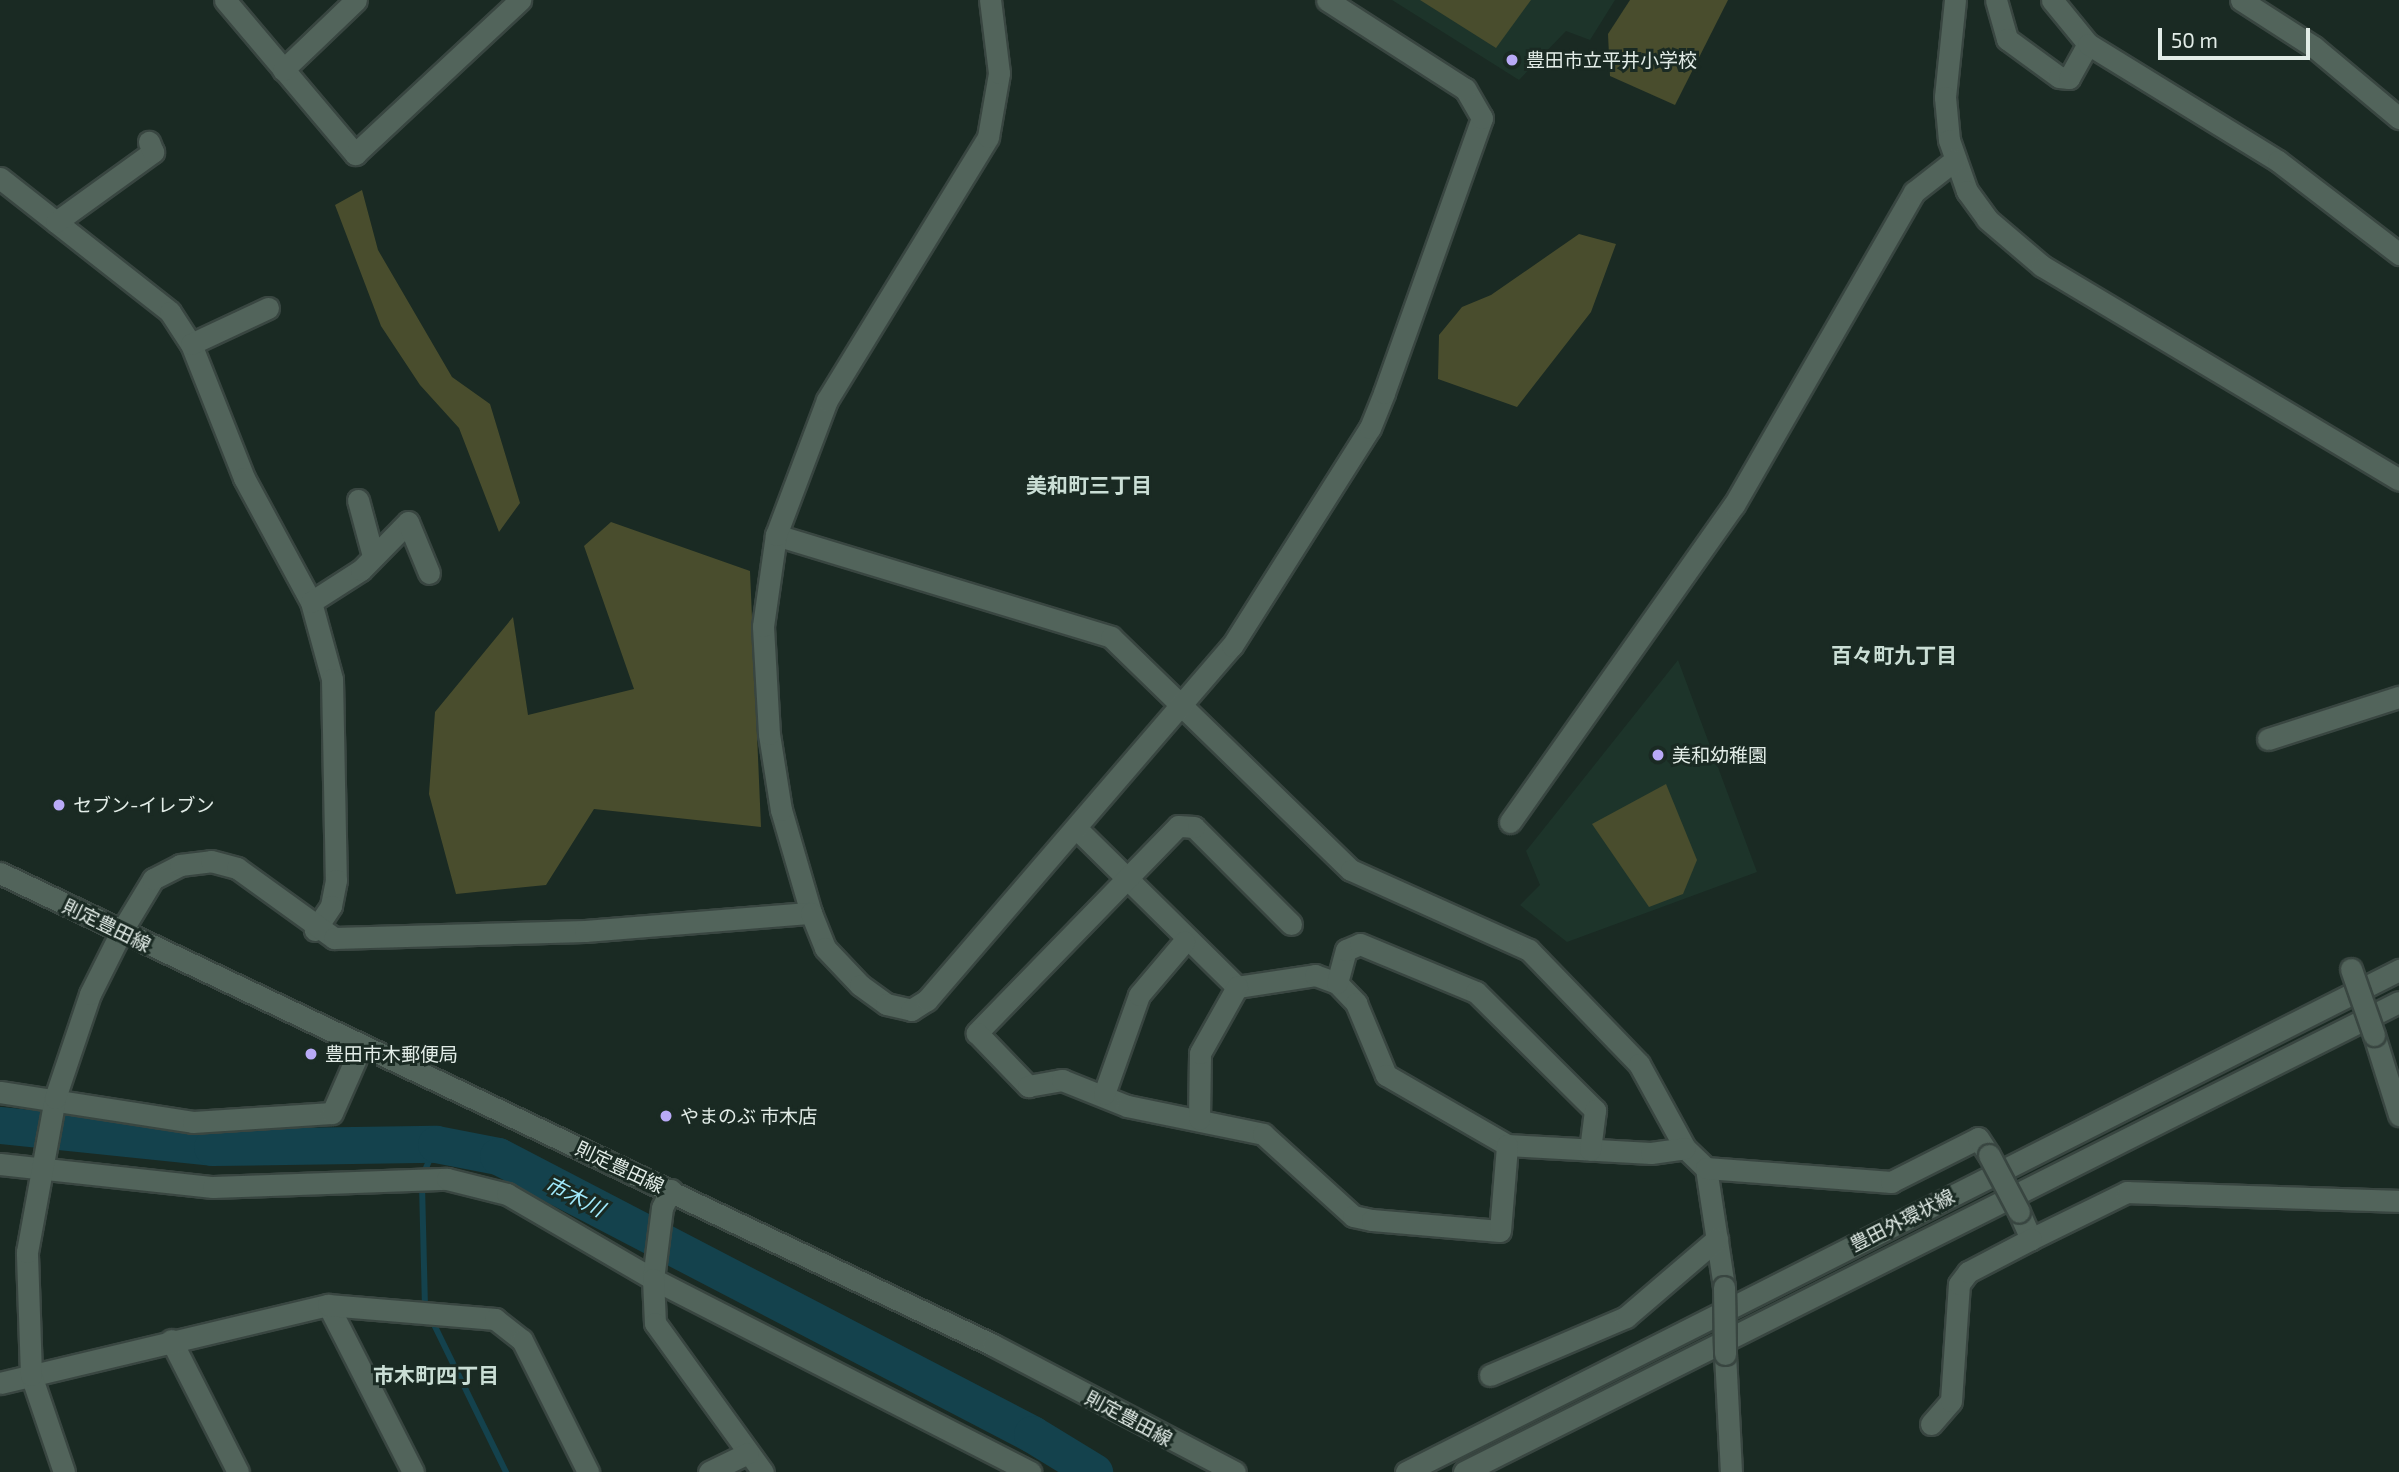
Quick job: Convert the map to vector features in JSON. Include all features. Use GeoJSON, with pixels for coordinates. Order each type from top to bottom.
{"type":"FeatureCollection","features":[{"type":"Feature","properties":{"kind":"street"},"geometry":{"type":"LineString","coordinates":[[225,0],[355,154],[520,0]]}},
{"type":"Feature","properties":{"kind":"street"},"geometry":{"type":"LineString","coordinates":[[283,70],[356,0]]}},
{"type":"Feature","properties":{"kind":"street"},"geometry":{"type":"LineString","coordinates":[[990,0],[999,73],[988,137],[827,400],[776,535],[763,626],[769,734],[781,810],[811,913],[839,966],[886,1004],[911,1010],[927,1000],[1186,703],[1232,646],[1370,428],[1482,131],[1474,96],[1327,0]]}},
{"type":"Feature","properties":{"kind":"street"},"geometry":{"type":"LineString","coordinates":[[1955,0],[1945,97],[1955,160],[1975,206],[2042,266],[2399,480]]}},
{"type":"Feature","properties":{"kind":"street"},"geometry":{"type":"LineString","coordinates":[[1996,0],[2007,39],[2059,77],[2069,78],[2088,44]]}},
{"type":"Feature","properties":{"kind":"street"},"geometry":{"type":"LineString","coordinates":[[2052,0],[2088,44],[2278,161],[2399,254]]}},
{"type":"Feature","properties":{"kind":"street"},"geometry":{"type":"LineString","coordinates":[[2241,0],[2314,47],[2399,118]]}},
{"type":"Feature","properties":{"kind":"street"},"geometry":{"type":"LineString","coordinates":[[56,222],[153,152],[149,142]]}},
{"type":"Feature","properties":{"kind":"street"},"geometry":{"type":"LineString","coordinates":[[1510,822],[1734,505],[1914,192],[1955,160]]}},
{"type":"Feature","properties":{"kind":"street"},"geometry":{"type":"LineString","coordinates":[[0,178],[170,312],[191,344],[244,478],[311,602],[332,679],[335,880],[331,906],[315,930]]}},
{"type":"Feature","properties":{"kind":"street"},"geometry":{"type":"LineString","coordinates":[[191,344],[268,308]]}},
{"type":"Feature","properties":{"kind":"street"},"geometry":{"type":"LineString","coordinates":[[358,500],[373,556]]}},
{"type":"Feature","properties":{"kind":"street"},"geometry":{"type":"LineString","coordinates":[[311,602],[373,556],[408,522],[429,573]]}},
{"type":"Feature","properties":{"kind":"street"},"geometry":{"type":"LineString","coordinates":[[776,535],[1094,628],[1128,646],[1351,870],[1511,938],[1553,970],[1646,1072],[1685,1148],[1706,1168],[1724,1287],[1731,1472]]}},
{"type":"Feature","properties":{"kind":"street"},"geometry":{"type":"LineString","coordinates":[[2268,739],[2399,697]]}},
{"type":"Feature","properties":{"kind":"street"},"geometry":{"type":"LineString","coordinates":[[1292,924],[1194,827],[1168,830],[977,1033],[1028,1086],[1062,1080],[1104,1094],[1127,1106],[1199,1119],[1264,1135],[1353,1216],[1492,1233],[1500,1231],[1507,1145]]}},
{"type":"Feature","properties":{"kind":"street"},"geometry":{"type":"LineString","coordinates":[[1076,828],[1124,874],[1184,942],[1237,987],[1315,975],[1336,983],[1356,1003],[1386,1075],[1507,1145],[1590,1150],[1685,1148]]}},
{"type":"Feature","properties":{"kind":"street"},"geometry":{"type":"LineString","coordinates":[[64,1472],[31,1375],[25,1284],[42,1170],[55,1098],[90,994],[121,932],[153,879],[201,860],[237,868],[315,930],[352,939],[585,931],[811,913]]}},
{"type":"Feature","properties":{"kind":"street","name":"則定豊田線"},"geometry":{"type":"LineString","coordinates":[[0,873],[667,1199],[993,1345],[1235,1472]]}},
{"type":"Feature","properties":{"kind":"street"},"geometry":{"type":"LineString","coordinates":[[1104,1094],[1139,995],[1184,942]]}},
{"type":"Feature","properties":{"kind":"street"},"geometry":{"type":"LineString","coordinates":[[1336,983],[1346,950],[1360,944],[1476,992],[1595,1110],[1590,1150]]}},
{"type":"Feature","properties":{"kind":"street"},"geometry":{"type":"LineString","coordinates":[[2351,968],[2399,1115]]}},
{"type":"Feature","properties":{"kind":"street","name":"豊田外環状線"},"geometry":{"type":"LineString","coordinates":[[1406,1472],[2399,970]]}},
{"type":"Feature","properties":{"kind":"street"},"geometry":{"type":"LineString","coordinates":[[1199,1119],[1200,1053],[1237,987]]}},
{"type":"Feature","properties":{"kind":"street","name":"豊田外環状線"},"geometry":{"type":"LineString","coordinates":[[1464,1472],[2399,1002]]}},
{"type":"Feature","properties":{"kind":"street"},"geometry":{"type":"LineString","coordinates":[[0,1092],[55,1098],[193,1122],[332,1113],[361,1048]]}},
{"type":"Feature","properties":{"kind":"street"},"geometry":{"type":"LineString","coordinates":[[1706,1168],[1891,1182],[1978,1138],[2031,1239]]}},
{"type":"Feature","properties":{"kind":"street"},"geometry":{"type":"LineString","coordinates":[[0,1164],[213,1187],[437,1179],[507,1194],[653,1279],[1000,1466],[1030,1472]]}},
{"type":"Feature","properties":{"kind":"street"},"geometry":{"type":"LineString","coordinates":[[1931,1424],[1951,1401],[1959,1284],[1968,1272],[2127,1192],[2399,1200]]}},
{"type":"Feature","properties":{"kind":"street"},"geometry":{"type":"LineString","coordinates":[[667,1199],[653,1279],[655,1323],[763,1472]]}},
{"type":"Feature","properties":{"kind":"street"},"geometry":{"type":"LineString","coordinates":[[1490,1376],[1626,1317],[1717,1239]]}},
{"type":"Feature","properties":{"kind":"street"},"geometry":{"type":"LineString","coordinates":[[0,1383],[171,1340],[328,1305],[495,1319],[522,1340],[588,1472]]}},
{"type":"Feature","properties":{"kind":"street"},"geometry":{"type":"LineString","coordinates":[[328,1305],[413,1472]]}},
{"type":"Feature","properties":{"kind":"street"},"geometry":{"type":"LineString","coordinates":[[171,1340],[238,1472]]}},
{"type":"Feature","properties":{"kind":"street"},"geometry":{"type":"LineString","coordinates":[[709,1472],[748,1452]]}},
{"type":"Feature","properties":{"kind":"shaded area","name":"豊田市立平井小学校"},"geometry":{"type":"Polygon","coordinates":[[[1392,0],[1615,0],[1590,40],[1566,31],[1519,80],[1392,0]]]}},
{"type":"Feature","properties":{"kind":"shaded area"},"geometry":{"type":"Polygon","coordinates":[[[1420,0],[1531,0],[1496,48],[1420,0]]]}},
{"type":"Feature","properties":{"kind":"shaded area"},"geometry":{"type":"Polygon","coordinates":[[[1630,0],[1728,0],[1675,105],[1610,76],[1608,34],[1630,0]]]}},
{"type":"Feature","properties":{"kind":"shaded area"},"geometry":{"type":"Polygon","coordinates":[[[362,190],[378,250],[452,377],[490,404],[520,503],[499,532],[459,428],[420,385],[381,326],[335,205],[362,190]]]}},
{"type":"Feature","properties":{"kind":"shaded area"},"geometry":{"type":"Polygon","coordinates":[[[1579,234],[1616,244],[1591,312],[1517,407],[1438,379],[1439,335],[1462,307],[1491,295],[1579,234]]]}},
{"type":"Feature","properties":{"kind":"shaded area"},"geometry":{"type":"Polygon","coordinates":[[[611,522],[750,571],[761,827],[594,809],[546,885],[456,894],[429,794],[435,712],[513,617],[528,715],[634,689],[584,546],[611,522]]]}},
{"type":"Feature","properties":{"kind":"shaded area","name":"美和幼稚園"},"geometry":{"type":"Polygon","coordinates":[[[1678,660],[1757,872],[1567,942],[1520,905],[1540,885],[1526,851],[1678,660]]]}},
{"type":"Feature","properties":{"kind":"shaded area"},"geometry":{"type":"Polygon","coordinates":[[[1666,784],[1697,860],[1683,894],[1649,907],[1592,824],[1666,784]]]}},
{"type":"Feature","properties":{"kind":"waterway","name":"市木川"},"geometry":{"type":"LineString","coordinates":[[0,1125],[212,1147],[436,1144],[498,1156],[1032,1434],[1094,1472]]}},
{"type":"Feature","properties":{"kind":"waterway"},"geometry":{"type":"LineString","coordinates":[[423,1175],[436,1144]]}},
{"type":"Feature","properties":{"kind":"waterway"},"geometry":{"type":"LineString","coordinates":[[422,1185],[425,1306],[506,1472]]}},
{"type":"Feature","properties":{"kind":"place","name":"豊田市立平井小学校"},"geometry":{"type":"Point","coordinates":[1512,60]}},
{"type":"Feature","properties":{"kind":"place","name":"美和幼稚園"},"geometry":{"type":"Point","coordinates":[1658,755]}},
{"type":"Feature","properties":{"kind":"place","name":"セブン-イレブン"},"geometry":{"type":"Point","coordinates":[59,805]}},
{"type":"Feature","properties":{"kind":"place","name":"豊田市木郵便局"},"geometry":{"type":"Point","coordinates":[311,1054]}},
{"type":"Feature","properties":{"kind":"place","name":"やまのぶ 市木店"},"geometry":{"type":"Point","coordinates":[666,1116]}},
{"type":"Feature","properties":{"kind":"district","name":"美和町三丁目"},"geometry":{"type":"Point","coordinates":[1089,485]}},
{"type":"Feature","properties":{"kind":"district","name":"百々町九丁目"},"geometry":{"type":"Point","coordinates":[1894,655]}},
{"type":"Feature","properties":{"kind":"district","name":"市木町四丁目"},"geometry":{"type":"Point","coordinates":[436,1375]}}]}
